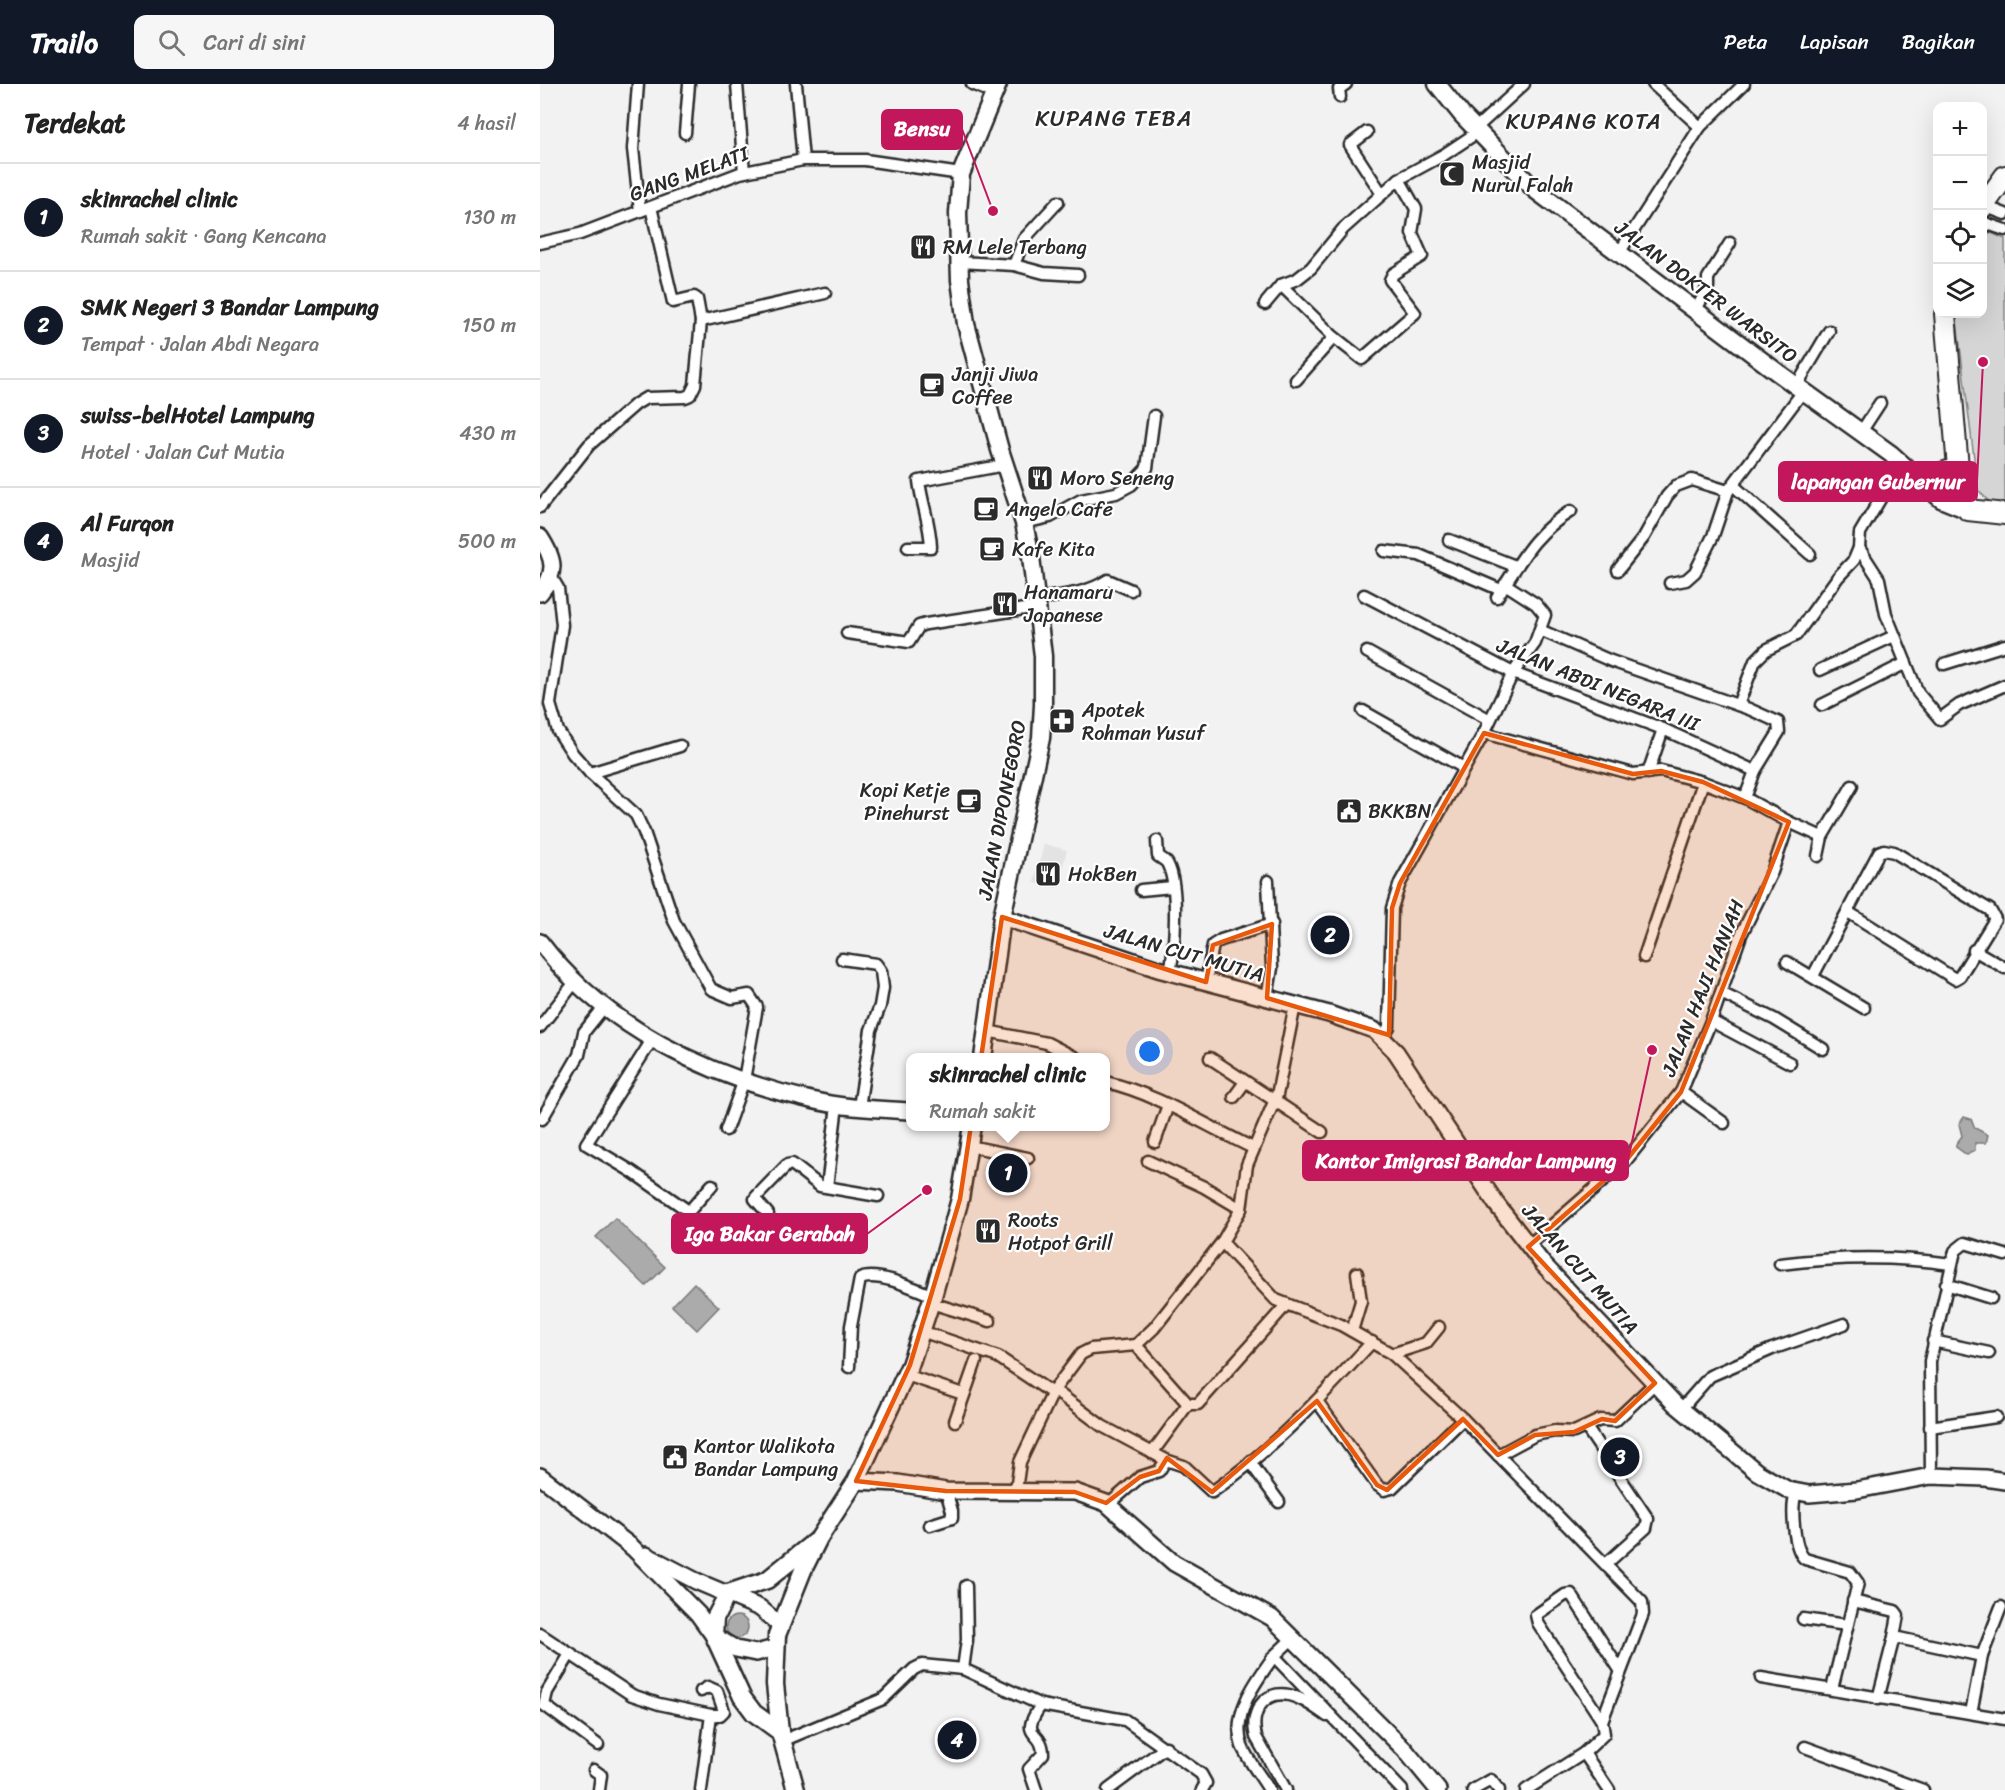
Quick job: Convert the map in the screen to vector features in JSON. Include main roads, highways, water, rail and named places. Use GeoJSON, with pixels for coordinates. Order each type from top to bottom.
{"type":"FeatureCollection","features":[{"type":"Feature","properties":{"kind":"highway"},"geometry":{"type":"LineString","coordinates":[[1984,210],[2005,176]]}},
{"type":"Feature","properties":{"kind":"highway"},"geometry":{"type":"LineString","coordinates":[[1946,318],[1958,468],[1968,510],[2005,514]]}},
{"type":"Feature","properties":{"kind":"highway"},"geometry":{"type":"LineString","coordinates":[[1920,480],[1958,468]]}},
{"type":"Feature","properties":{"kind":"main road","name":"JALAN DOKTER WARSITO"},"geometry":{"type":"LineString","coordinates":[[1437,84],[1477,130],[1534,189],[1861,432],[1941,499],[1968,510]]}},
{"type":"Feature","properties":{"kind":"main road","name":"JALAN DIPONEGORO"},"geometry":{"type":"LineString","coordinates":[[984,1053],[1002,918],[1041,738],[1043,656],[1038,603],[1024,523],[1005,465],[966,324],[959,262],[961,174],[996,88]]}},
{"type":"Feature","properties":{"kind":"main road"},"geometry":{"type":"LineString","coordinates":[[540,537],[548,548],[552,564],[552,578],[540,593]]}},
{"type":"Feature","properties":{"kind":"main road","name":"JALAN CUT MUTIA"},"geometry":{"type":"LineString","coordinates":[[1002,918],[1170,972],[1295,1005],[1363,1026],[1383,1036],[1396,1052],[1477,1177],[1528,1246],[1681,1409],[1757,1472],[1796,1493],[1821,1494],[1931,1476],[2005,1481]]}},
{"type":"Feature","properties":{"kind":"main road"},"geometry":{"type":"LineString","coordinates":[[541,946],[575,982],[604,1007],[652,1040],[744,1080],[812,1101],[906,1111]]}},
{"type":"Feature","properties":{"kind":"main road"},"geometry":{"type":"LineString","coordinates":[[796,1790],[781,1737],[775,1648],[780,1625],[819,1538],[856,1481],[906,1375],[932,1300],[960,1199],[971,1131]]}},
{"type":"Feature","properties":{"kind":"main road"},"geometry":{"type":"LineString","coordinates":[[540,1476],[633,1548],[698,1614],[714,1636],[742,1697],[754,1713],[781,1737]]}},
{"type":"Feature","properties":{"kind":"main road"},"geometry":{"type":"LineString","coordinates":[[856,1481],[898,1483],[946,1491],[1016,1490],[1074,1492],[1092,1496],[1108,1505],[1174,1563],[1272,1618],[1405,1750],[1438,1790]]}},
{"type":"Feature","properties":{"kind":"main road"},"geometry":{"type":"LineString","coordinates":[[714,1636],[715,1618],[728,1593],[767,1580],[819,1538]]}},
{"type":"Feature","properties":{"kind":"main road"},"geometry":{"type":"LineString","coordinates":[[633,1548],[696,1581],[760,1608],[780,1625]]}},
{"type":"Feature","properties":{"kind":"main road"},"geometry":{"type":"LineString","coordinates":[[714,1636],[736,1649],[756,1653],[775,1648]]}},
{"type":"Feature","properties":{"kind":"place","name":"Masjid Nurul Falah"},"geometry":{"type":"Point","coordinates":[1452,174]}},
{"type":"Feature","properties":{"kind":"place","name":"Bensu"},"geometry":{"type":"Point","coordinates":[993,211]}},
{"type":"Feature","properties":{"kind":"place","name":"RM Lele Terbang"},"geometry":{"type":"Point","coordinates":[923,247]}},
{"type":"Feature","properties":{"kind":"place","name":"lapangan Gubernur"},"geometry":{"type":"Point","coordinates":[1983,362]}},
{"type":"Feature","properties":{"kind":"place","name":"Janji Jiwa Coffee"},"geometry":{"type":"Point","coordinates":[932,385]}},
{"type":"Feature","properties":{"kind":"place","name":"Moro Seneng"},"geometry":{"type":"Point","coordinates":[1040,478]}},
{"type":"Feature","properties":{"kind":"place","name":"Angelo Cafe"},"geometry":{"type":"Point","coordinates":[986,509]}},
{"type":"Feature","properties":{"kind":"place","name":"Kafe Kita"},"geometry":{"type":"Point","coordinates":[992,549]}},
{"type":"Feature","properties":{"kind":"place","name":"Hanamaru Japanese"},"geometry":{"type":"Point","coordinates":[1005,604]}},
{"type":"Feature","properties":{"kind":"place","name":"Apotek Rohman Yusuf"},"geometry":{"type":"Point","coordinates":[1062,721]}},
{"type":"Feature","properties":{"kind":"place","name":"Kopi Ketje Pinehurst"},"geometry":{"type":"Point","coordinates":[969,801]}},
{"type":"Feature","properties":{"kind":"place","name":"BKKBN"},"geometry":{"type":"Point","coordinates":[1349,811]}},
{"type":"Feature","properties":{"kind":"place","name":"HokBen"},"geometry":{"type":"Point","coordinates":[1048,874]}},
{"type":"Feature","properties":{"kind":"place","name":"SMK Negeri 3 Bandar Lampung"},"geometry":{"type":"Point","coordinates":[1330,935]}},
{"type":"Feature","properties":{"kind":"place","name":"Kantor Imigrasi Bandar Lampung"},"geometry":{"type":"Point","coordinates":[1652,1050]}},
{"type":"Feature","properties":{"kind":"place","name":"skinrachel clinic"},"geometry":{"type":"Point","coordinates":[1008,1173]}},
{"type":"Feature","properties":{"kind":"place","name":"Iga Bakar Gerabah"},"geometry":{"type":"Point","coordinates":[927,1190]}},
{"type":"Feature","properties":{"kind":"place","name":"Roots Hotpot Grill"},"geometry":{"type":"Point","coordinates":[988,1231]}},
{"type":"Feature","properties":{"kind":"place","name":"Kantor Walikota Bandar Lampung"},"geometry":{"type":"Point","coordinates":[675,1457]}},
{"type":"Feature","properties":{"kind":"place","name":"swiss-belHotel Lampung"},"geometry":{"type":"Point","coordinates":[1620,1457]}},
{"type":"Feature","properties":{"kind":"place","name":"Al Furqon"},"geometry":{"type":"Point","coordinates":[957,1740]}},
{"type":"Feature","properties":{"kind":"district","name":"KUPANG TEBA"},"geometry":{"type":"Point","coordinates":[1114,118]}},
{"type":"Feature","properties":{"kind":"district","name":"KUPANG KOTA"},"geometry":{"type":"Point","coordinates":[1584,121]}}]}
